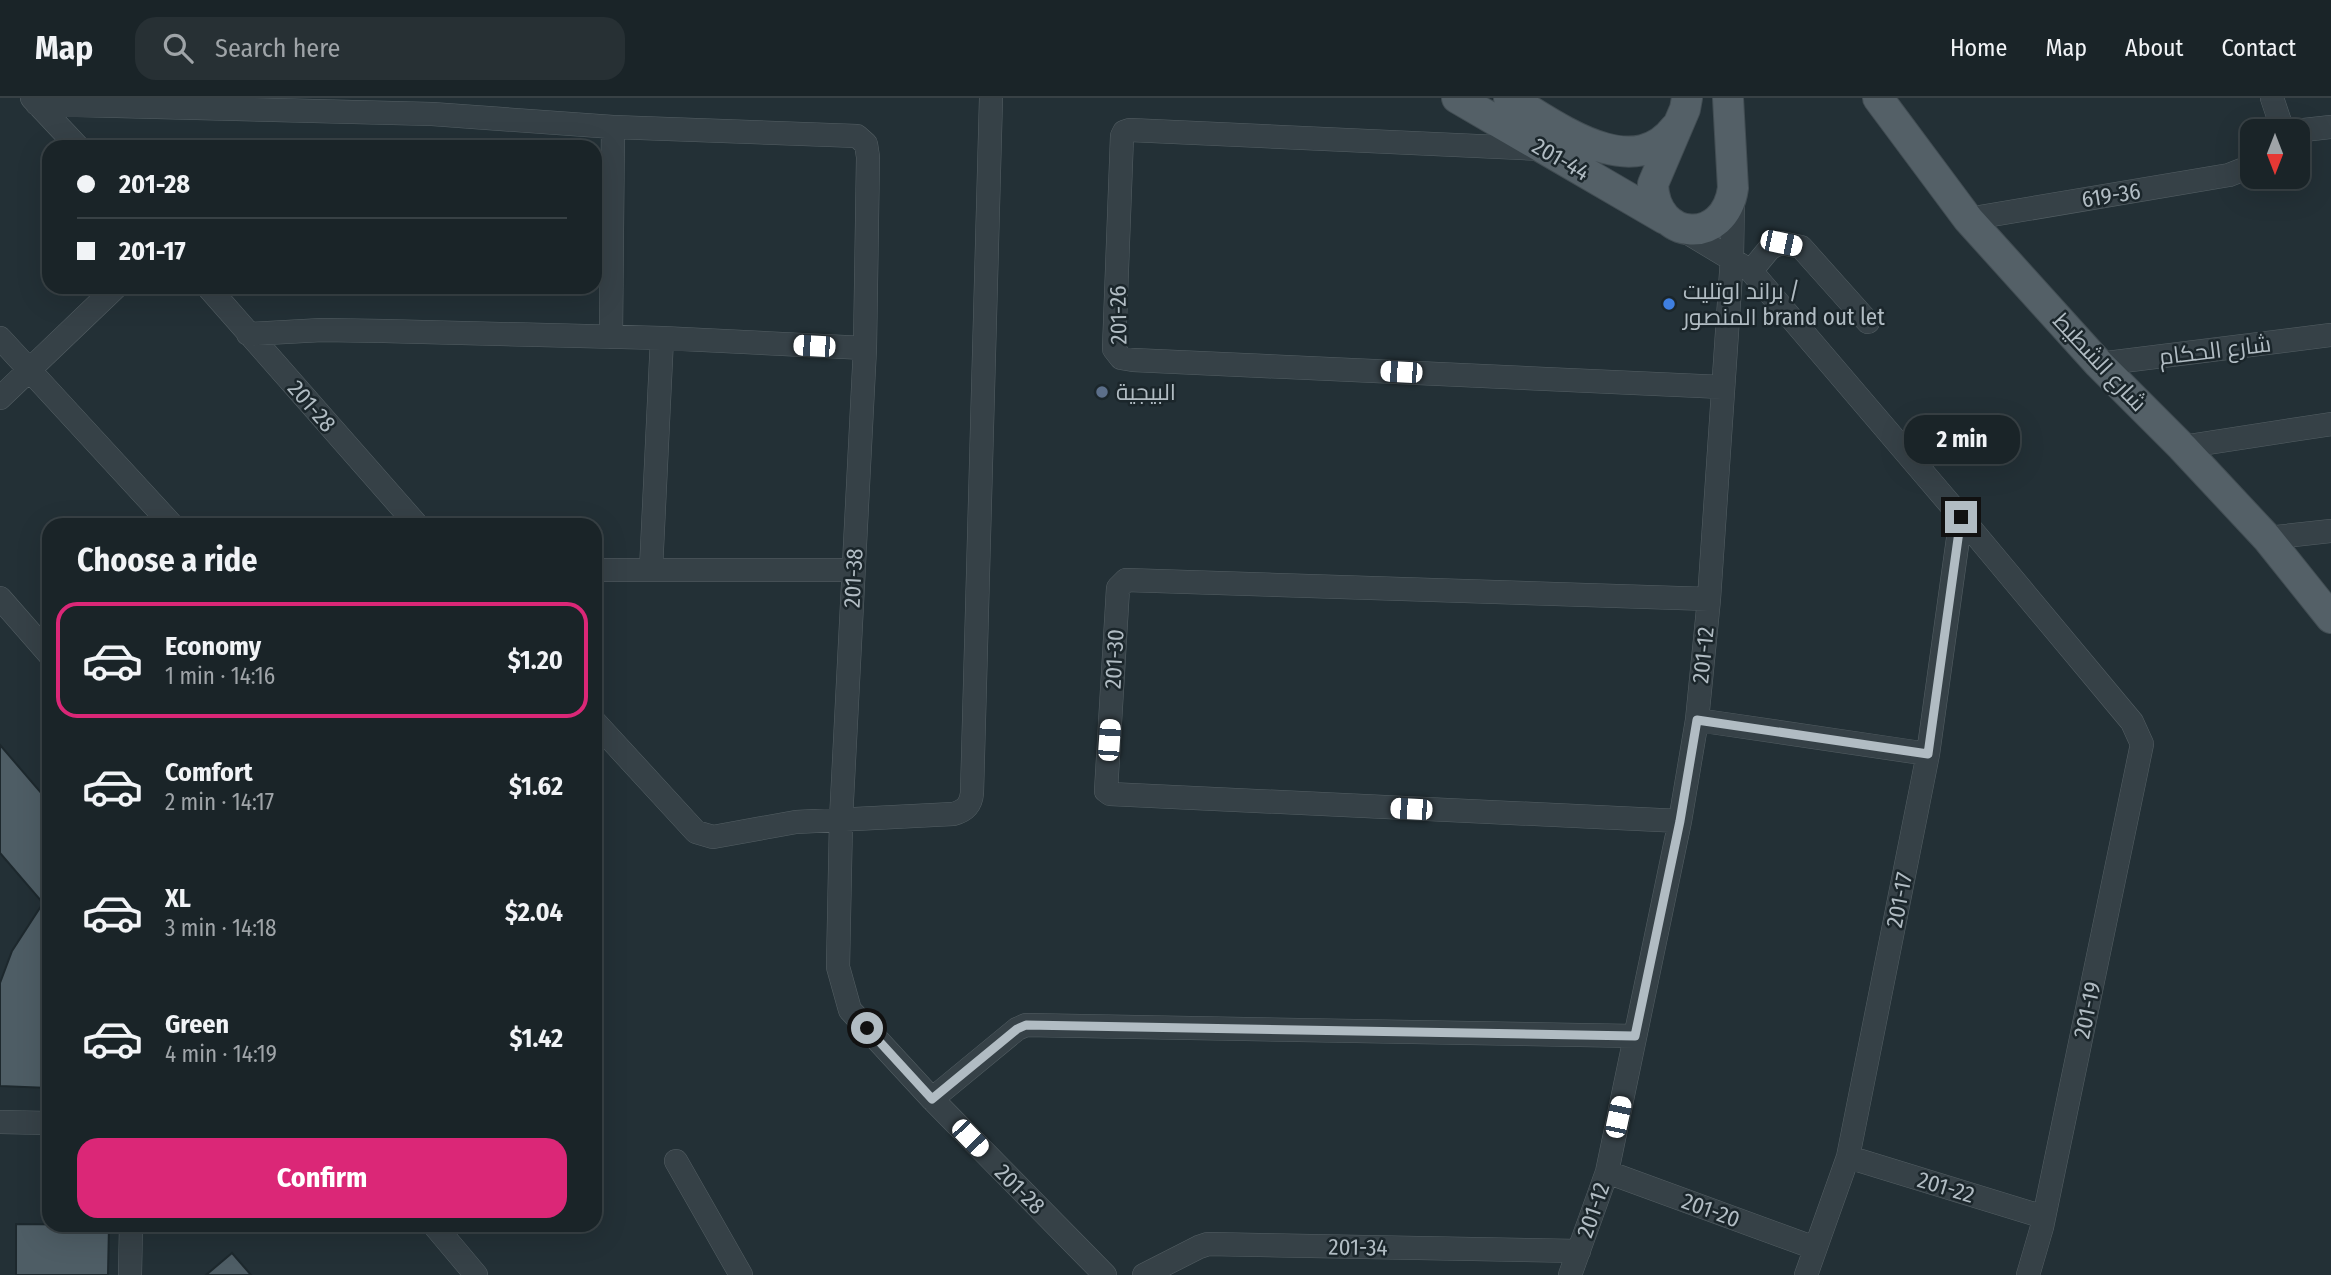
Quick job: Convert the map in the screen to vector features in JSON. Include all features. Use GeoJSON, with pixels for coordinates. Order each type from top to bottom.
{"type":"FeatureCollection","features":[{"type":"Feature","properties":{"kind":"main road","name":"201-44"},"geometry":{"type":"LineString","coordinates":[[1457,98],[1671,222]]}},
{"type":"Feature","properties":{"kind":"main road"},"geometry":{"type":"LineString","coordinates":[[1509,98],[1587,142],[1602,148],[1639,152],[1656,146],[1674,130],[1686,103]]}},
{"type":"Feature","properties":{"kind":"main road","name":"201-12"},"geometry":{"type":"LineString","coordinates":[[1671,222],[1689,229],[1702,228],[1715,223],[1725,214],[1731,202],[1733,188],[1728,98]]}},
{"type":"Feature","properties":{"kind":"main road"},"geometry":{"type":"LineString","coordinates":[[1729,139],[1734,116],[1750,98]]}},
{"type":"Feature","properties":{"kind":"main road","name":"شارع الشطيط"},"geometry":{"type":"LineString","coordinates":[[1878,98],[1968,219],[2099,364],[2267,538],[2331,618]]}},
{"type":"Feature","properties":{"kind":"main road"},"geometry":{"type":"LineString","coordinates":[[1671,222],[1658,209],[1653,197],[1653,184],[1686,103]]}},
{"type":"Feature","properties":{"kind":"street"},"geometry":{"type":"LineString","coordinates":[[602,730],[696,832],[713,837],[781,824],[953,814],[965,809],[972,799],[991,98]]}},
{"type":"Feature","properties":{"kind":"street"},"geometry":{"type":"LineString","coordinates":[[2272,98],[2279,119]]}},
{"type":"Feature","properties":{"kind":"street"},"geometry":{"type":"LineString","coordinates":[[35,101],[370,106],[432,114],[613,127],[611,337]]}},
{"type":"Feature","properties":{"kind":"street"},"geometry":{"type":"LineString","coordinates":[[35,101],[71,140]]}},
{"type":"Feature","properties":{"kind":"street","name":"201-38"},"geometry":{"type":"LineString","coordinates":[[613,127],[857,136],[866,144],[865,348],[841,820],[838,967],[850,1010]]}},
{"type":"Feature","properties":{"kind":"street"},"geometry":{"type":"LineString","coordinates":[[2310,129],[2331,127]]}},
{"type":"Feature","properties":{"kind":"street","name":"201-26"},"geometry":{"type":"LineString","coordinates":[[1543,149],[1129,130],[1124,132],[1114,349],[1121,358],[1133,360],[1722,387]]}},
{"type":"Feature","properties":{"kind":"street","name":"619-36"},"geometry":{"type":"LineString","coordinates":[[1968,219],[2229,175],[2240,171]]}},
{"type":"Feature","properties":{"kind":"street","name":"201-12"},"geometry":{"type":"LineString","coordinates":[[1570,1275],[1607,1172],[1680,821],[1697,720],[1709,599],[1722,387],[1742,265],[1733,188]]}},
{"type":"Feature","properties":{"kind":"street"},"geometry":{"type":"LineString","coordinates":[[1671,222],[1742,265],[1961,517]]}},
{"type":"Feature","properties":{"kind":"street"},"geometry":{"type":"LineString","coordinates":[[1742,265],[1781,243],[1801,247],[1868,322]]}},
{"type":"Feature","properties":{"kind":"street"},"geometry":{"type":"LineString","coordinates":[[0,398],[109,294]]}},
{"type":"Feature","properties":{"kind":"street","name":"201-28"},"geometry":{"type":"LineString","coordinates":[[214,294],[411,518]]}},
{"type":"Feature","properties":{"kind":"street"},"geometry":{"type":"LineString","coordinates":[[248,334],[322,330],[662,338],[865,348]]}},
{"type":"Feature","properties":{"kind":"street","name":"شارع الحكام"},"geometry":{"type":"LineString","coordinates":[[2099,364],[2331,335]]}},
{"type":"Feature","properties":{"kind":"street"},"geometry":{"type":"LineString","coordinates":[[0,338],[166,518]]}},
{"type":"Feature","properties":{"kind":"street"},"geometry":{"type":"LineString","coordinates":[[651,570],[662,338]]}},
{"type":"Feature","properties":{"kind":"street"},"geometry":{"type":"LineString","coordinates":[[2182,447],[2331,424]]}},
{"type":"Feature","properties":{"kind":"street","name":"201-19"},"geometry":{"type":"LineString","coordinates":[[1961,517],[2132,722],[2142,744],[2044,1217],[2028,1275]]}},
{"type":"Feature","properties":{"kind":"street","name":"201-17"},"geometry":{"type":"LineString","coordinates":[[1806,1275],[1848,1157],[1928,754],[1961,517]]}},
{"type":"Feature","properties":{"kind":"street"},"geometry":{"type":"LineString","coordinates":[[2267,538],[2331,531]]}},
{"type":"Feature","properties":{"kind":"street"},"geometry":{"type":"LineString","coordinates":[[602,570],[853,570]]}},
{"type":"Feature","properties":{"kind":"street","name":"201-30"},"geometry":{"type":"LineString","coordinates":[[1680,821],[1110,794],[1106,791],[1118,588],[1126,580],[1709,599]]}},
{"type":"Feature","properties":{"kind":"street"},"geometry":{"type":"LineString","coordinates":[[0,598],[42,646]]}},
{"type":"Feature","properties":{"kind":"street"},"geometry":{"type":"LineString","coordinates":[[1697,720],[1928,754]]}},
{"type":"Feature","properties":{"kind":"street","name":"201-28"},"geometry":{"type":"LineString","coordinates":[[850,1010],[932,1099],[1105,1275]]}},
{"type":"Feature","properties":{"kind":"street"},"geometry":{"type":"LineString","coordinates":[[932,1099],[1017,1029],[1026,1025],[1635,1036]]}},
{"type":"Feature","properties":{"kind":"street"},"geometry":{"type":"LineString","coordinates":[[0,1122],[42,1123]]}},
{"type":"Feature","properties":{"kind":"street","name":"201-22"},"geometry":{"type":"LineString","coordinates":[[1848,1157],[2044,1217]]}},
{"type":"Feature","properties":{"kind":"street"},"geometry":{"type":"LineString","coordinates":[[676,1161],[741,1275]]}},
{"type":"Feature","properties":{"kind":"street","name":"201-20"},"geometry":{"type":"LineString","coordinates":[[1607,1172],[1815,1248]]}},
{"type":"Feature","properties":{"kind":"street"},"geometry":{"type":"LineString","coordinates":[[130,1275],[131,1232]]}},
{"type":"Feature","properties":{"kind":"street"},"geometry":{"type":"LineString","coordinates":[[439,1232],[476,1275]]}},
{"type":"Feature","properties":{"kind":"street","name":"201-34"},"geometry":{"type":"LineString","coordinates":[[1144,1275],[1208,1244],[1579,1251]]}},
{"type":"Feature","properties":{"kind":"building"},"geometry":{"type":"Polygon","coordinates":[[[0,745],[42,794],[42,902],[0,853],[0,745]]]}},
{"type":"Feature","properties":{"kind":"building"},"geometry":{"type":"Polygon","coordinates":[[[42,905],[42,1088],[0,1086],[0,983],[12,951],[42,905]]]}},
{"type":"Feature","properties":{"kind":"building"},"geometry":{"type":"Polygon","coordinates":[[[16,1224],[42,1224],[42,1232],[109,1232],[108,1275],[16,1275],[16,1224]]]}},
{"type":"Feature","properties":{"kind":"building"},"geometry":{"type":"Polygon","coordinates":[[[232,1253],[251,1275],[206,1275],[232,1253]]]}},
{"type":"Feature","properties":{"kind":"place","name":"براند اوتليت / المنصور brand out let"},"geometry":{"type":"Point","coordinates":[1669,304]}},
{"type":"Feature","properties":{"kind":"place","name":"البيجية"},"geometry":{"type":"Point","coordinates":[1102,392]}},
{"type":"Feature","properties":{"kind":"route"},"geometry":{"type":"LineString","coordinates":[[867,1028],[932,1099],[1017,1029],[1026,1025],[1635,1036],[1680,821],[1697,720],[1928,754],[1961,517]]}}]}
